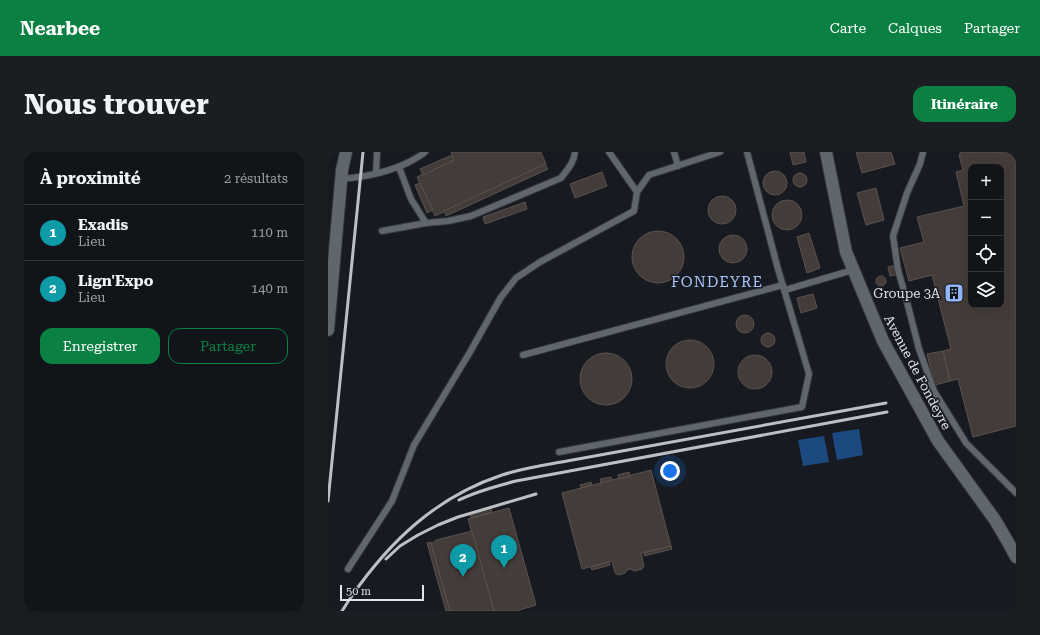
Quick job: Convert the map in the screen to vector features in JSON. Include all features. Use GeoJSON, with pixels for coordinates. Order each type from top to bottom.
{"type":"FeatureCollection","features":[{"type":"Feature","properties":{"kind":"street"},"geometry":{"type":"LineString","coordinates":[[339,152],[342,174]]}},
{"type":"Feature","properties":{"kind":"street"},"geometry":{"type":"LineString","coordinates":[[328,330],[342,174],[346,152]]}},
{"type":"Feature","properties":{"kind":"street","name":"Avenue de Fondeyre"},"geometry":{"type":"LineString","coordinates":[[826,152],[846,252],[883,341],[938,441],[1012,544],[1016,557]]}},
{"type":"Feature","properties":{"kind":"lane"},"geometry":{"type":"LineString","coordinates":[[376,173],[377,152]]}},
{"type":"Feature","properties":{"kind":"lane"},"geometry":{"type":"LineString","coordinates":[[342,174],[361,177],[399,167],[425,152]]}},
{"type":"Feature","properties":{"kind":"lane"},"geometry":{"type":"LineString","coordinates":[[382,231],[471,216],[561,178],[569,168],[575,152]]}},
{"type":"Feature","properties":{"kind":"lane"},"geometry":{"type":"LineString","coordinates":[[609,152],[637,192]]}},
{"type":"Feature","properties":{"kind":"lane"},"geometry":{"type":"LineString","coordinates":[[674,152],[678,166]]}},
{"type":"Feature","properties":{"kind":"lane"},"geometry":{"type":"LineString","coordinates":[[348,569],[392,501],[414,445],[501,297],[516,278],[540,262],[634,211],[637,192],[649,175],[720,152]]}},
{"type":"Feature","properties":{"kind":"lane"},"geometry":{"type":"LineString","coordinates":[[559,452],[802,407],[809,374],[747,152]]}},
{"type":"Feature","properties":{"kind":"lane"},"geometry":{"type":"LineString","coordinates":[[923,152],[920,164],[907,193],[893,236],[898,270],[919,349],[934,391],[966,443],[1016,493]]}},
{"type":"Feature","properties":{"kind":"lane"},"geometry":{"type":"LineString","coordinates":[[399,167],[411,199],[426,223]]}},
{"type":"Feature","properties":{"kind":"lane"},"geometry":{"type":"LineString","coordinates":[[523,356],[853,270]]}},
{"type":"Feature","properties":{"kind":"water"},"geometry":{"type":"Polygon","coordinates":[[[859,429],[863,455],[837,460],[832,433],[859,429]]]}},
{"type":"Feature","properties":{"kind":"water"},"geometry":{"type":"Polygon","coordinates":[[[824,436],[829,462],[803,466],[798,440],[824,436]]]}},
{"type":"Feature","properties":{"kind":"building"},"geometry":{"type":"Polygon","coordinates":[[[451,152],[541,152],[546,164],[435,216],[417,177],[454,160],[451,152]]]}},
{"type":"Feature","properties":{"kind":"building"},"geometry":{"type":"Polygon","coordinates":[[[790,152],[804,152],[806,162],[793,165],[790,152]]]}},
{"type":"Feature","properties":{"kind":"building"},"geometry":{"type":"Polygon","coordinates":[[[856,152],[891,152],[895,164],[862,173],[856,152]]]}},
{"type":"Feature","properties":{"kind":"building","name":"Groupe 3A"},"geometry":{"type":"Polygon","coordinates":[[[961,152],[1016,152],[1016,426],[973,437],[958,379],[950,381],[943,351],[951,349],[932,275],[909,281],[900,248],[924,242],[917,217],[964,206],[956,172],[963,170],[959,155],[961,152]]]}},
{"type":"Feature","properties":{"kind":"building"},"geometry":{"type":"Polygon","coordinates":[[[452,155],[454,160],[423,175],[420,169],[452,155]]]}},
{"type":"Feature","properties":{"kind":"building"},"geometry":{"type":"Polygon","coordinates":[[[545,164],[548,169],[446,216],[444,211],[545,164]]]}},
{"type":"Feature","properties":{"kind":"building"},"geometry":{"type":"Polygon","coordinates":[[[775,171],[784,174],[787,183],[784,192],[775,195],[766,192],[763,183],[766,174],[775,171]]]}},
{"type":"Feature","properties":{"kind":"building"},"geometry":{"type":"Polygon","coordinates":[[[602,172],[607,186],[575,198],[570,184],[602,172]]]}},
{"type":"Feature","properties":{"kind":"building"},"geometry":{"type":"Polygon","coordinates":[[[800,173],[805,175],[807,180],[805,185],[800,187],[795,185],[793,180],[795,175],[800,173]]]}},
{"type":"Feature","properties":{"kind":"building"},"geometry":{"type":"Polygon","coordinates":[[[420,183],[433,210],[427,213],[415,185],[420,183]]]}},
{"type":"Feature","properties":{"kind":"building"},"geometry":{"type":"Polygon","coordinates":[[[876,188],[884,220],[866,225],[857,193],[876,188]]]}},
{"type":"Feature","properties":{"kind":"building"},"geometry":{"type":"Polygon","coordinates":[[[722,196],[732,200],[736,210],[732,220],[722,224],[712,220],[708,210],[712,200],[722,196]]]}},
{"type":"Feature","properties":{"kind":"building"},"geometry":{"type":"Polygon","coordinates":[[[787,200],[798,204],[802,215],[798,226],[787,230],[776,226],[772,215],[776,204],[787,200]]]}},
{"type":"Feature","properties":{"kind":"building"},"geometry":{"type":"Polygon","coordinates":[[[525,202],[527,209],[485,224],[483,217],[525,202]]]}},
{"type":"Feature","properties":{"kind":"building"},"geometry":{"type":"Polygon","coordinates":[[[658,231],[668,233],[676,239],[682,247],[684,257],[682,267],[676,275],[668,281],[658,283],[648,281],[640,275],[634,267],[632,257],[634,247],[640,239],[648,233],[658,231]]]}},
{"type":"Feature","properties":{"kind":"building"},"geometry":{"type":"Polygon","coordinates":[[[809,233],[820,268],[807,273],[797,237],[809,233]]]}},
{"type":"Feature","properties":{"kind":"building"},"geometry":{"type":"Polygon","coordinates":[[[733,235],[743,239],[747,249],[743,259],[733,263],[723,259],[719,249],[723,239],[733,235]]]}},
{"type":"Feature","properties":{"kind":"building"},"geometry":{"type":"Polygon","coordinates":[[[893,266],[896,275],[890,276],[888,267],[893,266]]]}},
{"type":"Feature","properties":{"kind":"building"},"geometry":{"type":"Polygon","coordinates":[[[881,276],[886,281],[881,286],[876,281],[881,276]]]}},
{"type":"Feature","properties":{"kind":"building"},"geometry":{"type":"Polygon","coordinates":[[[813,294],[817,308],[801,313],[797,298],[813,294]]]}},
{"type":"Feature","properties":{"kind":"building"},"geometry":{"type":"Polygon","coordinates":[[[741,315],[749,315],[754,320],[752,331],[749,333],[741,333],[736,328],[736,320],[741,315]]]}},
{"type":"Feature","properties":{"kind":"building"},"geometry":{"type":"Polygon","coordinates":[[[765,333],[771,333],[775,337],[775,343],[771,347],[765,347],[761,343],[761,337],[765,333]]]}},
{"type":"Feature","properties":{"kind":"building"},"geometry":{"type":"Polygon","coordinates":[[[685,340],[695,340],[704,344],[710,350],[713,355],[713,373],[704,384],[695,388],[685,388],[676,384],[670,378],[666,369],[666,359],[670,350],[676,344],[685,340]]]}},
{"type":"Feature","properties":{"kind":"building"},"geometry":{"type":"Polygon","coordinates":[[[943,351],[950,381],[935,385],[927,354],[943,351]]]}},
{"type":"Feature","properties":{"kind":"building"},"geometry":{"type":"Polygon","coordinates":[[[606,353],[616,355],[624,361],[630,369],[632,379],[630,389],[624,397],[616,403],[606,405],[596,403],[588,397],[582,389],[580,379],[582,369],[588,361],[596,355],[606,353]]]}},
{"type":"Feature","properties":{"kind":"building"},"geometry":{"type":"Polygon","coordinates":[[[752,355],[758,355],[762,356],[769,362],[772,372],[771,379],[765,386],[758,389],[752,389],[748,388],[741,382],[738,375],[738,369],[739,365],[745,358],[752,355]]]}},
{"type":"Feature","properties":{"kind":"building"},"geometry":{"type":"Polygon","coordinates":[[[651,470],[671,546],[641,553],[644,566],[642,569],[634,571],[631,569],[627,570],[625,573],[619,575],[615,573],[612,561],[582,569],[562,493],[651,470]]]}},
{"type":"Feature","properties":{"kind":"building"},"geometry":{"type":"Polygon","coordinates":[[[629,472],[630,476],[619,479],[618,475],[629,472]]]}},
{"type":"Feature","properties":{"kind":"building"},"geometry":{"type":"Polygon","coordinates":[[[611,477],[612,480],[601,483],[600,479],[611,477]]]}},
{"type":"Feature","properties":{"kind":"building"},"geometry":{"type":"Polygon","coordinates":[[[591,482],[592,485],[581,488],[580,485],[591,482]]]}},
{"type":"Feature","properties":{"kind":"building"},"geometry":{"type":"Polygon","coordinates":[[[491,508],[492,512],[471,518],[471,513],[491,508]]]}},
{"type":"Feature","properties":{"kind":"building"},"geometry":{"type":"Polygon","coordinates":[[[509,508],[536,605],[516,611],[494,611],[468,519],[509,508]]]}},
{"type":"Feature","properties":{"kind":"building"},"geometry":{"type":"Polygon","coordinates":[[[472,531],[494,611],[450,611],[431,544],[436,540],[472,531]]]}},
{"type":"Feature","properties":{"kind":"building"},"geometry":{"type":"Polygon","coordinates":[[[431,542],[450,611],[446,611],[427,543],[431,542]]]}},
{"type":"Feature","properties":{"kind":"building"},"geometry":{"type":"Polygon","coordinates":[[[671,546],[672,549],[644,556],[644,553],[671,546]]]}},
{"type":"Feature","properties":{"kind":"building"},"geometry":{"type":"Polygon","coordinates":[[[609,562],[610,565],[592,570],[591,567],[609,562]]]}},
{"type":"Feature","properties":{"kind":"railway"},"geometry":{"type":"LineString","coordinates":[[328,501],[363,152]]}},
{"type":"Feature","properties":{"kind":"railway"},"geometry":{"type":"LineString","coordinates":[[351,597],[382,557],[416,523],[456,495],[478,484],[502,475],[518,470],[886,403]]}},
{"type":"Feature","properties":{"kind":"railway"},"geometry":{"type":"LineString","coordinates":[[459,500],[480,491],[516,481],[887,412]]}},
{"type":"Feature","properties":{"kind":"railway"},"geometry":{"type":"LineString","coordinates":[[386,559],[400,546],[438,525],[458,517],[536,494]]}},
{"type":"Feature","properties":{"kind":"railway"},"geometry":{"type":"LineString","coordinates":[[342,611],[354,593]]}},
{"type":"Feature","properties":{"kind":"place","name":"Groupe 3A"},"geometry":{"type":"Point","coordinates":[954,293]}},
{"type":"Feature","properties":{"kind":"place","name":"Exadis"},"geometry":{"type":"Point","coordinates":[504,568]}},
{"type":"Feature","properties":{"kind":"place","name":"Lign'Expo"},"geometry":{"type":"Point","coordinates":[463,577]}},
{"type":"Feature","properties":{"kind":"district","name":"FONDEYRE"},"geometry":{"type":"Point","coordinates":[717,282]}}]}
